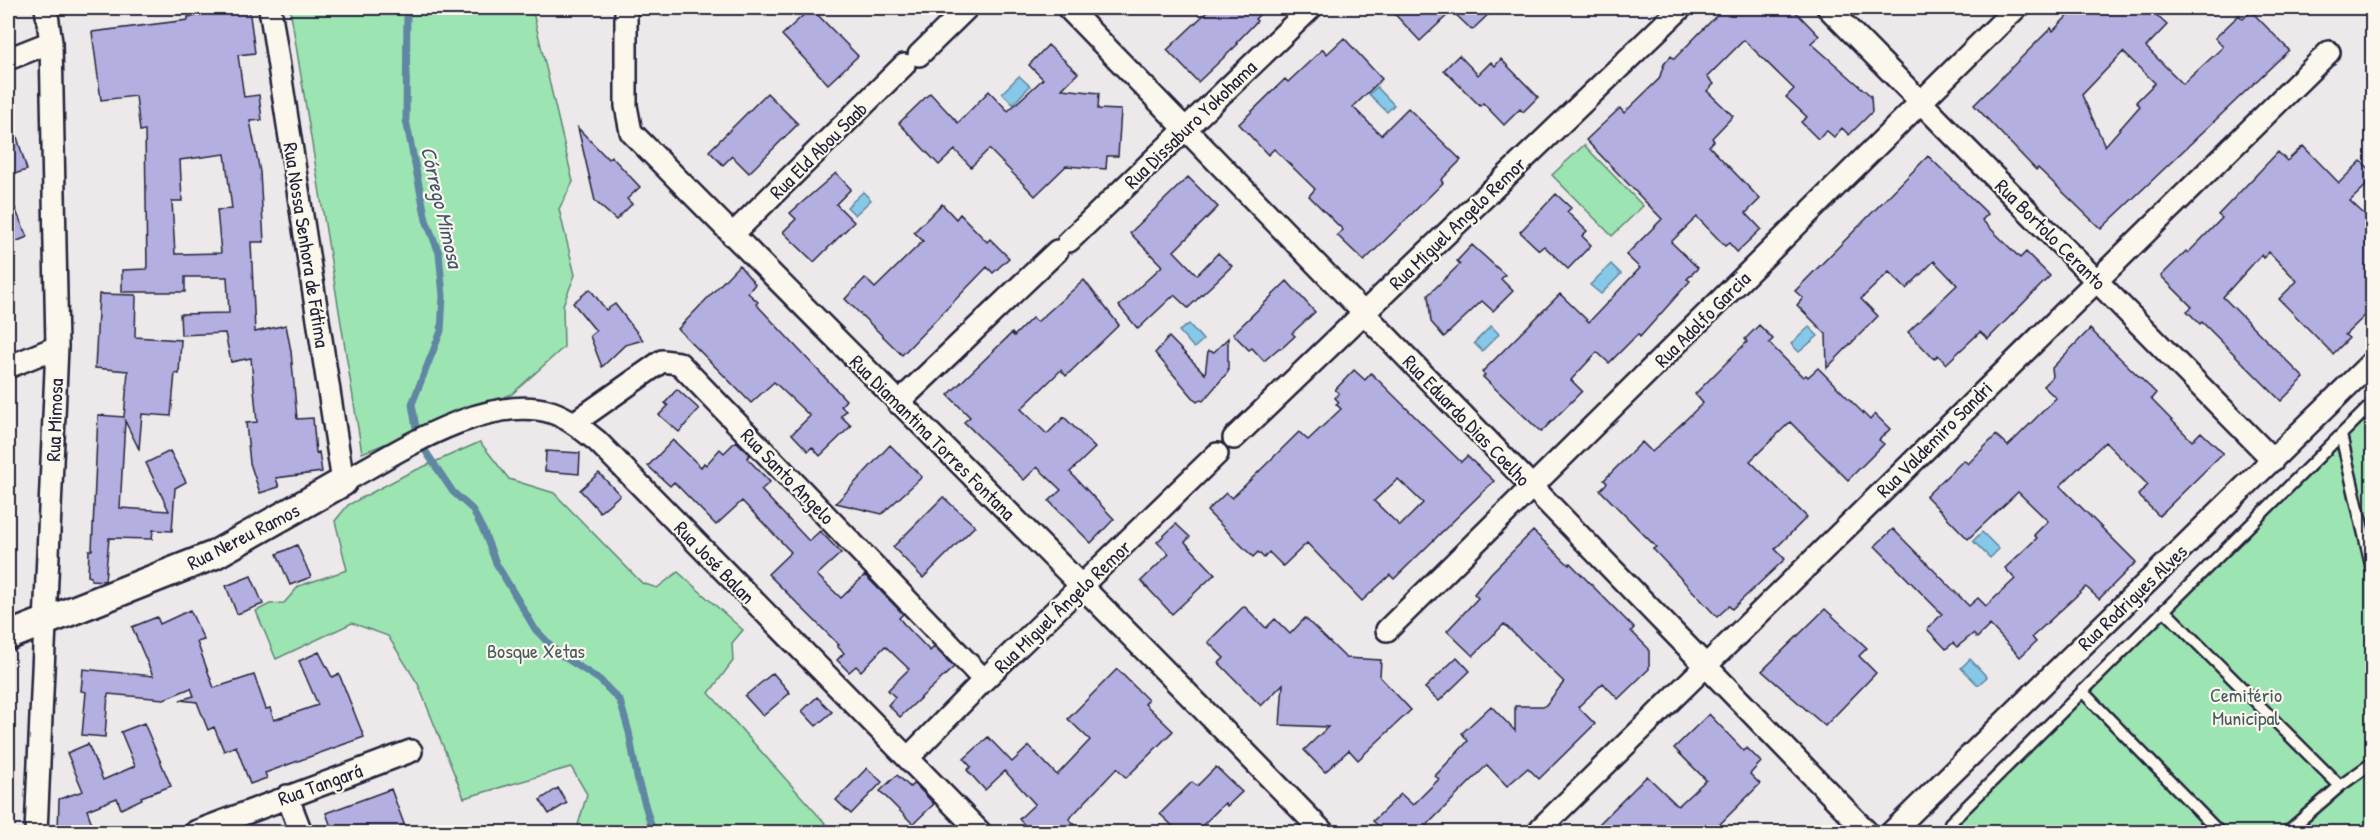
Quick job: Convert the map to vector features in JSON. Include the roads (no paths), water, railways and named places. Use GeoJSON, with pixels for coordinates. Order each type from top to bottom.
{"type":"FeatureCollection","features":[{"type":"Feature","properties":{"kind":"street","name":"Rua Mimosa"},"geometry":{"type":"LineString","coordinates":[[36,832],[57,347],[51,42],[46,8]]}},
{"type":"Feature","properties":{"kind":"street","name":"Rua Nossa Senhora de Fátima"},"geometry":{"type":"LineString","coordinates":[[270,8],[343,482]]}},
{"type":"Feature","properties":{"kind":"street","name":"Rua Diamantina Torres Fontana"},"geometry":{"type":"LineString","coordinates":[[626,8],[626,106],[631,132],[898,403],[1084,586],[1323,832]]}},
{"type":"Feature","properties":{"kind":"street","name":"Rua Eld Abou Saab"},"geometry":{"type":"LineString","coordinates":[[732,235],[967,8]]}},
{"type":"Feature","properties":{"kind":"street","name":"Rua Eduardo Dias Coelho"},"geometry":{"type":"LineString","coordinates":[[1068,8],[1867,832]]}},
{"type":"Feature","properties":{"kind":"street","name":"Rua Dissaburo Yokohama"},"geometry":{"type":"LineString","coordinates":[[898,403],[1311,8]]}},
{"type":"Feature","properties":{"kind":"street","name":"Rua Miguel Angelo Remor"},"geometry":{"type":"LineString","coordinates":[[1234,438],[1681,8]]}},
{"type":"Feature","properties":{"kind":"street","name":"Rua Bortolo Ceranto"},"geometry":{"type":"LineString","coordinates":[[1828,8],[2273,460]]}},
{"type":"Feature","properties":{"kind":"street","name":"Rua Adolfo Garcia"},"geometry":{"type":"LineString","coordinates":[[1387,630],[2016,8]]}},
{"type":"Feature","properties":{"kind":"street"},"geometry":{"type":"LineString","coordinates":[[8,59],[51,42]]}},
{"type":"Feature","properties":{"kind":"street","name":"Rua Valdemiro Sandri"},"geometry":{"type":"LineString","coordinates":[[1541,828],[2329,52]]}},
{"type":"Feature","properties":{"kind":"street"},"geometry":{"type":"LineString","coordinates":[[8,367],[57,347]]}},
{"type":"Feature","properties":{"kind":"street","name":"Rua Santo Angelo"},"geometry":{"type":"LineString","coordinates":[[574,423],[662,361],[679,363],[984,680]]}},
{"type":"Feature","properties":{"kind":"street","name":"Rua Rodrigues Alves"},"geometry":{"type":"LineString","coordinates":[[1892,832],[2373,362]]}},
{"type":"Feature","properties":{"kind":"street","name":"Rua José Balan"},"geometry":{"type":"LineString","coordinates":[[405,448],[476,416],[523,408],[551,412],[574,423],[597,441],[980,832]]}},
{"type":"Feature","properties":{"kind":"street","name":"Rua Nereu Ramos"},"geometry":{"type":"LineString","coordinates":[[8,636],[214,555],[405,448]]}},
{"type":"Feature","properties":{"kind":"street","name":"Rua Miguel Ângelo Remor"},"geometry":{"type":"LineString","coordinates":[[908,758],[984,680],[1084,586],[1217,454]]}},
{"type":"Feature","properties":{"kind":"street","name":"Rua Tangará"},"geometry":{"type":"LineString","coordinates":[[195,832],[411,751]]}},
{"type":"Feature","properties":{"kind":"street"},"geometry":{"type":"LineString","coordinates":[[286,796],[301,832]]}},
{"type":"Feature","properties":{"kind":"lane"},"geometry":{"type":"LineString","coordinates":[[1960,832],[1950,822],[2373,404]]}},
{"type":"Feature","properties":{"kind":"lane"},"geometry":{"type":"LineString","coordinates":[[2341,435],[2368,534],[2373,569]]}},
{"type":"Feature","properties":{"kind":"lane"},"geometry":{"type":"LineString","coordinates":[[2164,610],[2340,786]]}},
{"type":"Feature","properties":{"kind":"lane"},"geometry":{"type":"LineString","coordinates":[[2082,691],[2219,832]]}},
{"type":"Feature","properties":{"kind":"lane"},"geometry":{"type":"LineString","coordinates":[[2287,832],[2340,786],[2373,763]]}},
{"type":"Feature","properties":{"kind":"water"},"geometry":{"type":"Polygon","coordinates":[[[1019,76],[1030,86],[1013,104],[1002,93],[1019,76]]]}},
{"type":"Feature","properties":{"kind":"water"},"geometry":{"type":"Polygon","coordinates":[[[1377,87],[1394,105],[1387,112],[1369,94],[1377,87]]]}},
{"type":"Feature","properties":{"kind":"water"},"geometry":{"type":"Polygon","coordinates":[[[863,192],[871,200],[855,215],[847,207],[863,192]]]}},
{"type":"Feature","properties":{"kind":"water"},"geometry":{"type":"Polygon","coordinates":[[[1611,264],[1621,274],[1601,294],[1590,285],[1611,264]]]}},
{"type":"Feature","properties":{"kind":"water"},"geometry":{"type":"Polygon","coordinates":[[[1189,324],[1203,340],[1194,348],[1179,331],[1189,324]]]}},
{"type":"Feature","properties":{"kind":"water"},"geometry":{"type":"Polygon","coordinates":[[[1491,326],[1499,334],[1482,351],[1474,343],[1491,326]]]}},
{"type":"Feature","properties":{"kind":"water"},"geometry":{"type":"Polygon","coordinates":[[[1809,327],[1818,336],[1799,352],[1791,344],[1809,327]]]}},
{"type":"Feature","properties":{"kind":"water"},"geometry":{"type":"Polygon","coordinates":[[[1982,532],[1999,549],[1990,558],[1973,541],[1982,532]]]}},
{"type":"Feature","properties":{"kind":"water"},"geometry":{"type":"Polygon","coordinates":[[[1970,659],[1987,677],[1978,685],[1961,668],[1970,659]]]}},
{"type":"Feature","properties":{"kind":"waterway","name":"Córrego Mimosa"},"geometry":{"type":"LineString","coordinates":[[407,8],[406,120],[426,220],[439,253],[443,296],[441,331],[412,404],[418,440],[453,492],[472,509],[496,563],[535,629],[558,653],[600,680],[620,701],[629,732],[637,777],[653,832]]}},
{"type":"Feature","properties":{"kind":"park label","name":"Bosque Xetas"},"geometry":{"type":"Point","coordinates":[536,650]}},
{"type":"Feature","properties":{"kind":"park label","name":"Cemitério Municipal"},"geometry":{"type":"Point","coordinates":[2246,706]}}]}
